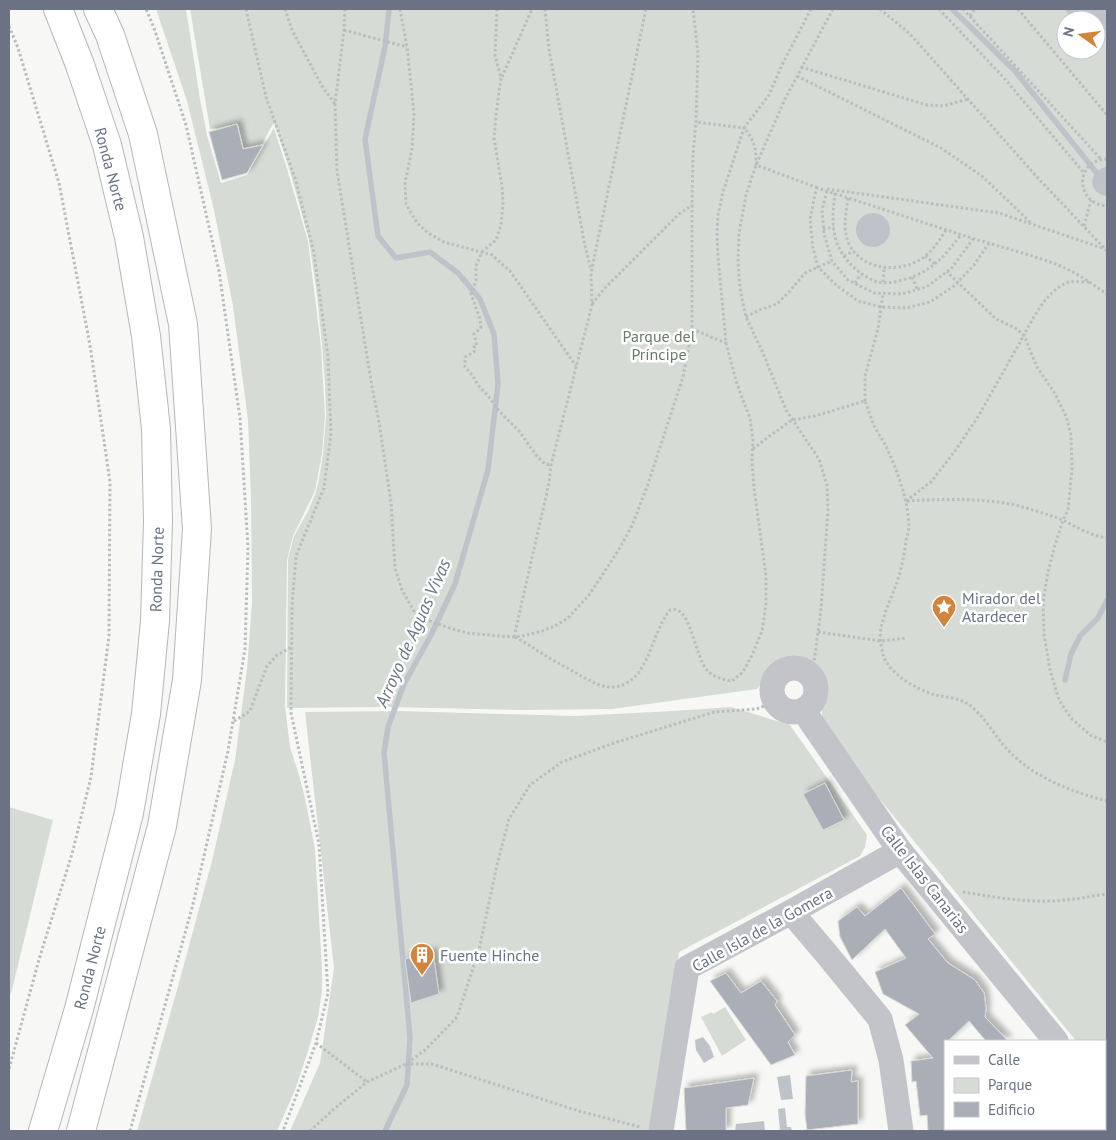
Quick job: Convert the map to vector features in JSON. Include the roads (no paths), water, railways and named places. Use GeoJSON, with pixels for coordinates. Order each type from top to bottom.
{"type":"FeatureCollection","features":[{"type":"Feature","properties":{"kind":"highway","name":"Ronda Norte"},"geometry":{"type":"LineString","coordinates":[[43,1131],[79,1009],[130,813],[146,714],[154,622],[158,521],[156,429],[146,336],[129,237],[107,146],[80,65],[58,9]]}},
{"type":"Feature","properties":{"kind":"highway","name":"Ronda Norte"},"geometry":{"type":"LineString","coordinates":[[81,1131],[162,826],[187,680],[197,529],[183,324],[143,134],[110,35],[98,9]]}},
{"type":"Feature","properties":{"kind":"street"},"geometry":{"type":"LineString","coordinates":[[799,669],[806,671],[815,683],[815,697],[812,704],[803,710],[793,713],[786,711],[775,702],[772,688],[774,681],[784,671],[799,669]]}},
{"type":"Feature","properties":{"kind":"street","name":"Calle Islas Canarias"},"geometry":{"type":"LineString","coordinates":[[803,710],[900,851],[1055,1040]]}},
{"type":"Feature","properties":{"kind":"street","name":"Calle Isla de la Gomera"},"geometry":{"type":"LineString","coordinates":[[652,1130],[687,968],[900,851]]}},
{"type":"Feature","properties":{"kind":"street"},"geometry":{"type":"LineString","coordinates":[[791,912],[880,1019],[891,1060],[901,1131]]}},
{"type":"Feature","properties":{"kind":"waterway","name":"Arroyo de Aguas Vivas"},"geometry":{"type":"LineString","coordinates":[[385,1131],[407,1085],[410,1037],[384,753],[388,727],[404,684],[431,635],[455,584],[488,470],[498,384],[494,334],[480,299],[458,273],[430,252],[396,258],[378,236],[365,139],[385,47],[389,9]]}},
{"type":"Feature","properties":{"kind":"waterway"},"geometry":{"type":"LineString","coordinates":[[952,9],[1015,71],[1096,172]]}},
{"type":"Feature","properties":{"kind":"waterway"},"geometry":{"type":"LineString","coordinates":[[1065,680],[1071,654],[1080,636],[1098,618],[1107,600]]}},
{"type":"Feature","properties":{"kind":"place","name":"Mirador del Atardecer"},"geometry":{"type":"Point","coordinates":[944,628]}},
{"type":"Feature","properties":{"kind":"place","name":"Fuente Hinche"},"geometry":{"type":"Point","coordinates":[422,976]}},
{"type":"Feature","properties":{"kind":"park label","name":"Parque del Príncipe"},"geometry":{"type":"Point","coordinates":[659,345]}}]}
